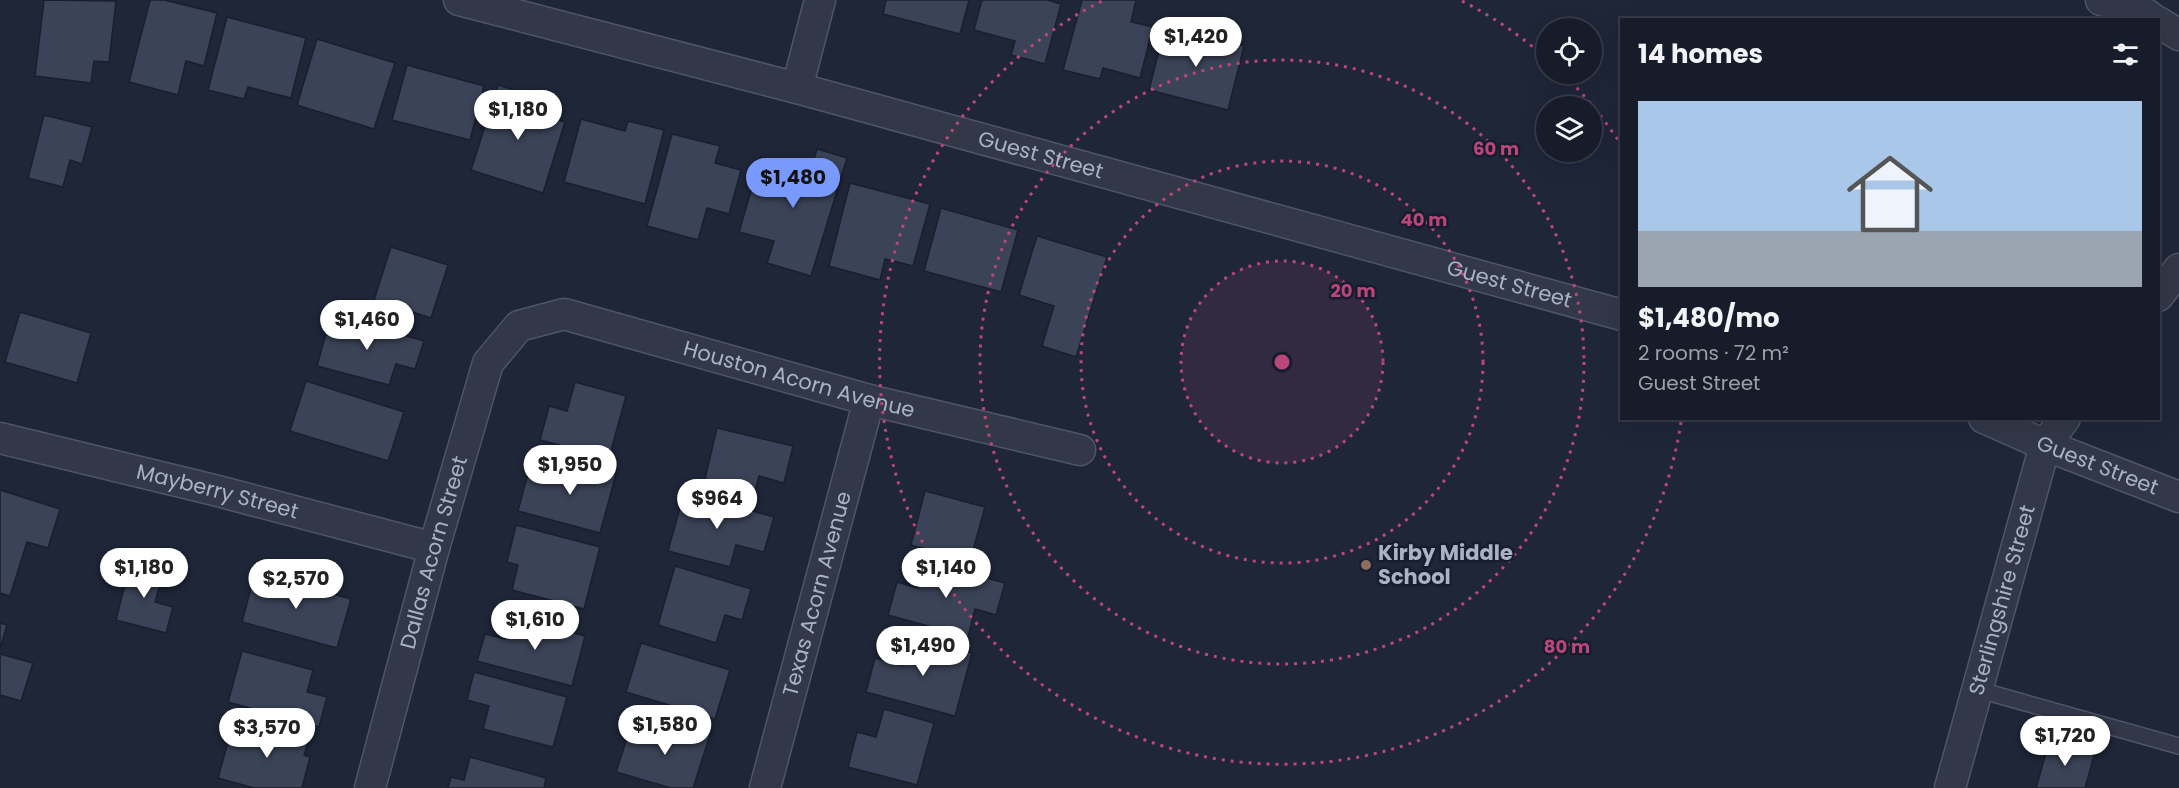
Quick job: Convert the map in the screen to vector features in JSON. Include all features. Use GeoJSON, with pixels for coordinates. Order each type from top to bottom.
{"type":"FeatureCollection","features":[{"type":"Feature","properties":{"kind":"street","name":"Guest Street"},"geometry":{"type":"LineString","coordinates":[[459,0],[797,88],[1620,314]]}},
{"type":"Feature","properties":{"kind":"street"},"geometry":{"type":"LineString","coordinates":[[797,88],[820,0]]}},
{"type":"Feature","properties":{"kind":"street"},"geometry":{"type":"LineString","coordinates":[[2101,0],[2146,14],[2151,18]]}},
{"type":"Feature","properties":{"kind":"street"},"geometry":{"type":"LineString","coordinates":[[2160,23],[2179,35]]}},
{"type":"Feature","properties":{"kind":"street"},"geometry":{"type":"LineString","coordinates":[[2160,293],[2179,269]]}},
{"type":"Feature","properties":{"kind":"street","name":"Houston Acorn Avenue"},"geometry":{"type":"LineString","coordinates":[[519,326],[564,314],[869,400],[1080,450]]}},
{"type":"Feature","properties":{"kind":"street","name":"Dallas Acorn Street"},"geometry":{"type":"LineString","coordinates":[[370,788],[434,548],[488,363],[519,326]]}},
{"type":"Feature","properties":{"kind":"street","name":"Texas Acorn Avenue"},"geometry":{"type":"LineString","coordinates":[[765,788],[869,400]]}},
{"type":"Feature","properties":{"kind":"street","name":"Guest Street"},"geometry":{"type":"LineString","coordinates":[[1988,420],[2044,446],[2179,497]]}},
{"type":"Feature","properties":{"kind":"street","name":"Sterlingshire Street"},"geometry":{"type":"LineString","coordinates":[[1950,788],[2044,446],[2064,420]]}},
{"type":"Feature","properties":{"kind":"street","name":"Mayberry Street"},"geometry":{"type":"LineString","coordinates":[[0,438],[214,490],[434,548]]}},
{"type":"Feature","properties":{"kind":"lane"},"geometry":{"type":"LineString","coordinates":[[1976,689],[2179,746]]}},
{"type":"Feature","properties":{"kind":"building"},"geometry":{"type":"Polygon","coordinates":[[[44,0],[116,1],[109,62],[94,61],[91,83],[35,76],[44,0]]]}},
{"type":"Feature","properties":{"kind":"building"},"geometry":{"type":"Polygon","coordinates":[[[150,0],[164,0],[217,13],[204,66],[186,61],[178,95],[129,82],[150,0]]]}},
{"type":"Feature","properties":{"kind":"building"},"geometry":{"type":"Polygon","coordinates":[[[886,0],[969,0],[960,34],[883,14],[886,0]]]}},
{"type":"Feature","properties":{"kind":"building"},"geometry":{"type":"Polygon","coordinates":[[[982,0],[1048,0],[1061,4],[1045,64],[1011,55],[1015,41],[974,30],[982,0]]]}},
{"type":"Feature","properties":{"kind":"building"},"geometry":{"type":"Polygon","coordinates":[[[1082,0],[1136,0],[1131,22],[1153,27],[1140,78],[1103,68],[1100,79],[1063,70],[1082,0]]]}},
{"type":"Feature","properties":{"kind":"building"},"geometry":{"type":"Polygon","coordinates":[[[227,17],[306,38],[291,98],[248,87],[244,99],[208,90],[227,17]]]}},
{"type":"Feature","properties":{"kind":"building"},"geometry":{"type":"Polygon","coordinates":[[[1165,26],[1244,46],[1228,110],[1149,90],[1165,26]]]}},
{"type":"Feature","properties":{"kind":"building"},"geometry":{"type":"Polygon","coordinates":[[[317,39],[395,63],[374,129],[297,105],[317,39]]]}},
{"type":"Feature","properties":{"kind":"building"},"geometry":{"type":"Polygon","coordinates":[[[407,65],[484,86],[470,140],[392,120],[407,65]]]}},
{"type":"Feature","properties":{"kind":"building"},"geometry":{"type":"Polygon","coordinates":[[[498,85],[545,100],[540,115],[565,122],[543,193],[471,170],[498,85]]]}},
{"type":"Feature","properties":{"kind":"building"},"geometry":{"type":"Polygon","coordinates":[[[44,115],[92,127],[82,164],[70,160],[63,187],[28,178],[44,115]]]}},
{"type":"Feature","properties":{"kind":"building"},"geometry":{"type":"Polygon","coordinates":[[[581,119],[625,131],[628,121],[664,130],[645,204],[564,182],[581,119]]]}},
{"type":"Feature","properties":{"kind":"building"},"geometry":{"type":"Polygon","coordinates":[[[672,134],[720,146],[715,163],[741,170],[729,214],[707,208],[698,240],[647,226],[672,134]]]}},
{"type":"Feature","properties":{"kind":"building"},"geometry":{"type":"Polygon","coordinates":[[[817,149],[847,158],[811,276],[767,263],[774,241],[739,232],[761,157],[810,172],[817,149]]]}},
{"type":"Feature","properties":{"kind":"building"},"geometry":{"type":"Polygon","coordinates":[[[850,183],[930,204],[913,266],[885,259],[880,280],[829,266],[850,183]]]}},
{"type":"Feature","properties":{"kind":"building"},"geometry":{"type":"Polygon","coordinates":[[[941,208],[1018,230],[1001,292],[924,271],[941,208]]]}},
{"type":"Feature","properties":{"kind":"building"},"geometry":{"type":"Polygon","coordinates":[[[1037,236],[1107,257],[1076,357],[1042,346],[1054,306],[1019,295],[1037,236]]]}},
{"type":"Feature","properties":{"kind":"building"},"geometry":{"type":"Polygon","coordinates":[[[391,247],[448,265],[431,318],[374,300],[391,247]]]}},
{"type":"Feature","properties":{"kind":"building"},"geometry":{"type":"Polygon","coordinates":[[[20,312],[91,333],[77,383],[5,362],[20,312]]]}},
{"type":"Feature","properties":{"kind":"building"},"geometry":{"type":"Polygon","coordinates":[[[331,315],[424,341],[415,369],[396,364],[389,385],[317,366],[331,315]]]}},
{"type":"Feature","properties":{"kind":"building"},"geometry":{"type":"Polygon","coordinates":[[[306,381],[404,412],[388,461],[290,431],[306,381]]]}},
{"type":"Feature","properties":{"kind":"building"},"geometry":{"type":"Polygon","coordinates":[[[575,382],[626,396],[609,458],[540,440],[549,406],[567,411],[575,382]]]}},
{"type":"Feature","properties":{"kind":"building"},"geometry":{"type":"Polygon","coordinates":[[[717,428],[793,446],[784,483],[759,476],[754,495],[704,483],[717,428]]]}},
{"type":"Feature","properties":{"kind":"building"},"geometry":{"type":"Polygon","coordinates":[[[555,458],[616,474],[600,533],[518,511],[527,477],[548,483],[555,458]]]}},
{"type":"Feature","properties":{"kind":"building"},"geometry":{"type":"Polygon","coordinates":[[[0,490],[60,509],[48,548],[27,542],[10,596],[0,593],[0,490]]]}},
{"type":"Feature","properties":{"kind":"building"},"geometry":{"type":"Polygon","coordinates":[[[925,491],[985,507],[970,561],[911,545],[925,491]]]}},
{"type":"Feature","properties":{"kind":"building"},"geometry":{"type":"Polygon","coordinates":[[[684,493],[774,517],[764,552],[736,545],[730,567],[668,551],[684,493]]]}},
{"type":"Feature","properties":{"kind":"building"},"geometry":{"type":"Polygon","coordinates":[[[516,525],[600,547],[584,609],[512,590],[518,565],[507,562],[516,525]]]}},
{"type":"Feature","properties":{"kind":"building"},"geometry":{"type":"Polygon","coordinates":[[[131,560],[164,569],[155,602],[173,607],[166,633],[116,620],[131,560]]]}},
{"type":"Feature","properties":{"kind":"building"},"geometry":{"type":"Polygon","coordinates":[[[925,561],[1005,583],[996,615],[975,609],[968,637],[888,615],[897,582],[918,588],[925,561]]]}},
{"type":"Feature","properties":{"kind":"building"},"geometry":{"type":"Polygon","coordinates":[[[675,566],[751,589],[742,620],[725,615],[716,643],[658,625],[675,566]]]}},
{"type":"Feature","properties":{"kind":"building"},"geometry":{"type":"Polygon","coordinates":[[[255,573],[351,599],[337,648],[242,622],[255,573]]]}},
{"type":"Feature","properties":{"kind":"building"},"geometry":{"type":"Polygon","coordinates":[[[512,617],[585,636],[572,686],[477,661],[485,634],[506,639],[512,617]]]}},
{"type":"Feature","properties":{"kind":"building"},"geometry":{"type":"Polygon","coordinates":[[[0,623],[7,625],[0,649],[0,623]]]}},
{"type":"Feature","properties":{"kind":"building"},"geometry":{"type":"Polygon","coordinates":[[[910,636],[972,653],[955,716],[866,692],[875,658],[902,665],[910,636]]]}},
{"type":"Feature","properties":{"kind":"building"},"geometry":{"type":"Polygon","coordinates":[[[641,643],[730,670],[715,719],[626,692],[641,643]]]}},
{"type":"Feature","properties":{"kind":"building"},"geometry":{"type":"Polygon","coordinates":[[[242,651],[313,670],[307,692],[327,697],[319,727],[228,702],[242,651]]]}},
{"type":"Feature","properties":{"kind":"building"},"geometry":{"type":"Polygon","coordinates":[[[0,654],[33,663],[21,701],[0,695],[0,654]]]}},
{"type":"Feature","properties":{"kind":"building"},"geometry":{"type":"Polygon","coordinates":[[[474,672],[567,697],[553,747],[483,729],[489,706],[467,700],[474,672]]]}},
{"type":"Feature","properties":{"kind":"building"},"geometry":{"type":"Polygon","coordinates":[[[884,709],[934,723],[917,785],[848,767],[857,732],[876,737],[884,709]]]}},
{"type":"Feature","properties":{"kind":"building"},"geometry":{"type":"Polygon","coordinates":[[[659,719],[710,735],[693,788],[671,788],[616,772],[628,735],[652,742],[659,719]]]}},
{"type":"Feature","properties":{"kind":"building"},"geometry":{"type":"Polygon","coordinates":[[[257,722],[310,737],[304,755],[310,757],[302,788],[254,788],[218,778],[230,735],[252,741],[257,722]]]}},
{"type":"Feature","properties":{"kind":"building"},"geometry":{"type":"Polygon","coordinates":[[[2050,739],[2095,752],[2085,788],[2036,788],[2050,739]]]}},
{"type":"Feature","properties":{"kind":"building"},"geometry":{"type":"Polygon","coordinates":[[[470,757],[546,778],[544,788],[448,788],[451,777],[464,780],[470,757]]]}},
{"type":"Feature","properties":{"kind":"place","name":"Kirby Middle School"},"geometry":{"type":"Point","coordinates":[1366,565]}}]}
